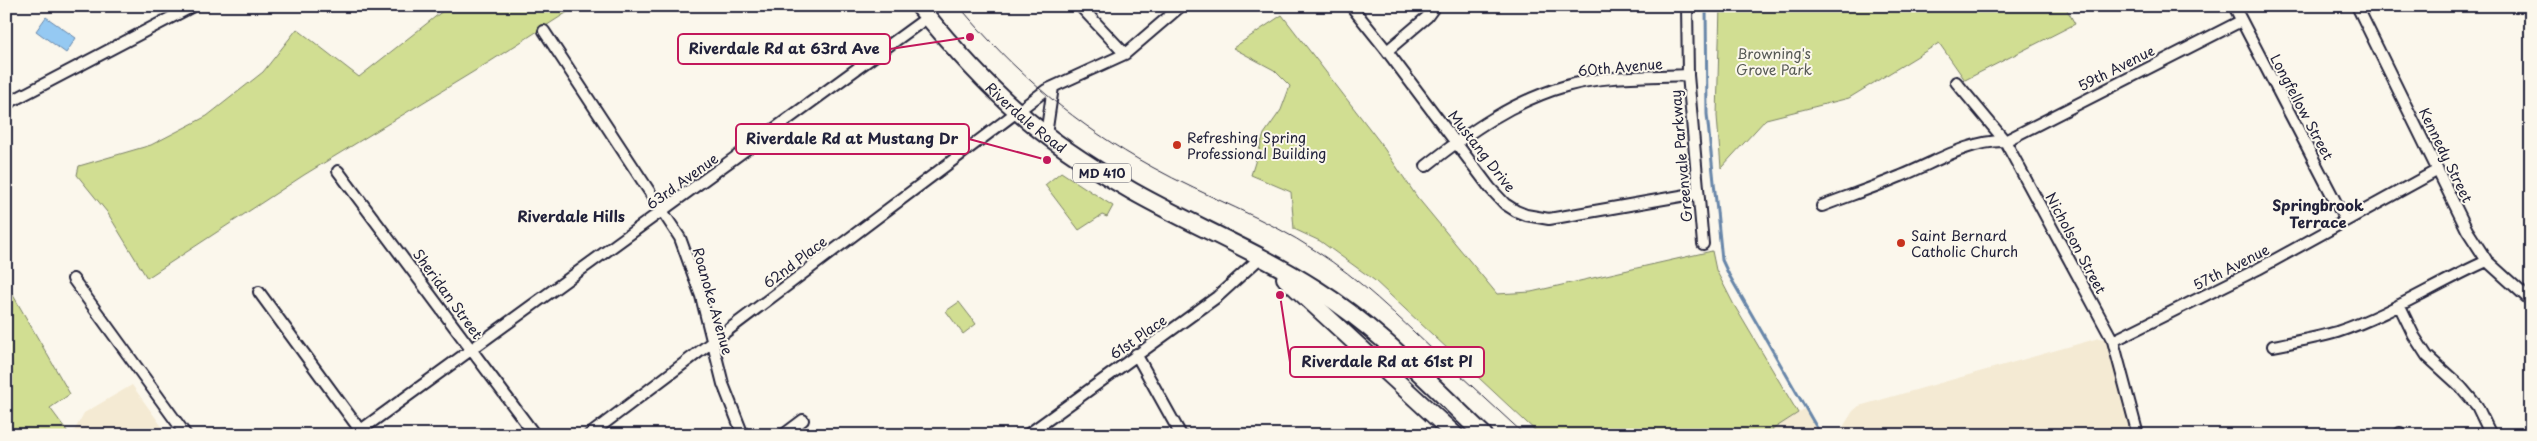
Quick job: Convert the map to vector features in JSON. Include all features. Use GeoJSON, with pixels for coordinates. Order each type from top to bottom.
{"type":"FeatureCollection","features":[{"type":"Feature","properties":{"kind":"main road","name":"Riverdale Road"},"geometry":{"type":"LineString","coordinates":[[923,12],[985,82],[1017,112],[1046,135],[1090,166],[1131,190],[1262,257],[1316,289],[1356,318],[1484,435]]}},
{"type":"Feature","properties":{"kind":"main road","name":"Riverdale Road"},"geometry":{"type":"LineString","coordinates":[[1262,257],[1455,435]]}},
{"type":"Feature","properties":{"kind":"street"},"geometry":{"type":"LineString","coordinates":[[6,104],[193,6]]}},
{"type":"Feature","properties":{"kind":"street"},"geometry":{"type":"LineString","coordinates":[[1080,6],[1125,54]]}},
{"type":"Feature","properties":{"kind":"street"},"geometry":{"type":"LineString","coordinates":[[1017,112],[1053,87],[1125,54],[1181,6]]}},
{"type":"Feature","properties":{"kind":"street","name":"Mustang Drive"},"geometry":{"type":"LineString","coordinates":[[1351,6],[1387,50],[1490,188],[1505,204],[1526,215],[1537,218],[1563,219],[1698,192]]}},
{"type":"Feature","properties":{"kind":"street"},"geometry":{"type":"LineString","coordinates":[[1387,50],[1427,17],[1435,6]]}},
{"type":"Feature","properties":{"kind":"street","name":"Greenvale Parkway"},"geometry":{"type":"LineString","coordinates":[[1687,6],[1688,75],[1703,244]]}},
{"type":"Feature","properties":{"kind":"street","name":"Longfellow Street"},"geometry":{"type":"LineString","coordinates":[[2234,6],[2346,220]]}},
{"type":"Feature","properties":{"kind":"street","name":"Kennedy Street"},"geometry":{"type":"LineString","coordinates":[[2357,6],[2467,230],[2487,261],[2531,301]]}},
{"type":"Feature","properties":{"kind":"street","name":"63rd Avenue"},"geometry":{"type":"LineString","coordinates":[[357,432],[664,211],[923,12]]}},
{"type":"Feature","properties":{"kind":"street","name":"59th Avenue"},"geometry":{"type":"LineString","coordinates":[[2005,141],[2241,21]]}},
{"type":"Feature","properties":{"kind":"street","name":"Roanoke Avenue"},"geometry":{"type":"LineString","coordinates":[[544,31],[680,238],[689,260],[730,404],[743,435]]}},
{"type":"Feature","properties":{"kind":"street","name":"60th Avenue"},"geometry":{"type":"LineString","coordinates":[[1426,166],[1457,142],[1504,112],[1567,86],[1601,80],[1688,75]]}},
{"type":"Feature","properties":{"kind":"street","name":"Nicholson Street"},"geometry":{"type":"LineString","coordinates":[[1956,82],[2005,141],[2113,341],[2138,435]]}},
{"type":"Feature","properties":{"kind":"street"},"geometry":{"type":"LineString","coordinates":[[1046,135],[1053,87]]}},
{"type":"Feature","properties":{"kind":"street","name":"62nd Place"},"geometry":{"type":"LineString","coordinates":[[589,435],[1017,112]]}},
{"type":"Feature","properties":{"kind":"street"},"geometry":{"type":"LineString","coordinates":[[1822,206],[1901,176],[1971,146],[1986,142],[2005,141]]}},
{"type":"Feature","properties":{"kind":"street","name":"57th Avenue"},"geometry":{"type":"LineString","coordinates":[[2113,341],[2258,269],[2438,170]]}},
{"type":"Feature","properties":{"kind":"street","name":"Sheridan Street"},"geometry":{"type":"LineString","coordinates":[[338,171],[535,435]]}},
{"type":"Feature","properties":{"kind":"street","name":"61st Place"},"geometry":{"type":"LineString","coordinates":[[1027,435],[1217,297],[1262,257]]}},
{"type":"Feature","properties":{"kind":"street"},"geometry":{"type":"LineString","coordinates":[[2273,346],[2336,332],[2487,261]]}},
{"type":"Feature","properties":{"kind":"street"},"geometry":{"type":"LineString","coordinates":[[73,279],[186,435]]}},
{"type":"Feature","properties":{"kind":"street"},"geometry":{"type":"LineString","coordinates":[[259,292],[357,432]]}},
{"type":"Feature","properties":{"kind":"street"},"geometry":{"type":"LineString","coordinates":[[2399,304],[2414,336],[2427,356],[2462,388],[2477,406],[2491,435]]}},
{"type":"Feature","properties":{"kind":"street"},"geometry":{"type":"LineString","coordinates":[[1136,354],[1181,435]]}},
{"type":"Feature","properties":{"kind":"street"},"geometry":{"type":"LineString","coordinates":[[783,435],[803,420]]}},
{"type":"Feature","properties":{"kind":"shaded area"},"geometry":{"type":"Polygon","coordinates":[[[2099,338],[2113,341],[2138,435],[1838,435],[1853,411],[1859,406],[2099,338]]]}},
{"type":"Feature","properties":{"kind":"shaded area"},"geometry":{"type":"Polygon","coordinates":[[[132,385],[168,435],[72,435],[84,413],[132,385]]]}},
{"type":"Feature","properties":{"kind":"shaded area"},"geometry":{"type":"Polygon","coordinates":[[[1806,408],[1821,435],[1764,435],[1798,413],[1806,408]]]}},
{"type":"Feature","properties":{"kind":"green space"},"geometry":{"type":"Polygon","coordinates":[[[449,6],[577,6],[304,175],[147,278],[107,212],[77,175],[79,166],[151,145],[207,116],[263,72],[297,29],[359,77],[449,6]]]}},
{"type":"Feature","properties":{"kind":"green space","name":"Browning's Grove Park"},"geometry":{"type":"Polygon","coordinates":[[[1720,6],[2065,6],[2075,24],[1965,80],[1939,43],[1849,98],[1766,119],[1721,168],[1717,116],[1720,6]]]}},
{"type":"Feature","properties":{"kind":"green space"},"geometry":{"type":"Polygon","coordinates":[[[1282,15],[1379,141],[1417,197],[1497,294],[1531,292],[1712,251],[1716,270],[1734,305],[1798,413],[1764,435],[1540,435],[1374,280],[1320,241],[1294,229],[1291,192],[1251,175],[1264,134],[1281,110],[1290,86],[1274,70],[1233,48],[1282,15]]]}},
{"type":"Feature","properties":{"kind":"green space"},"geometry":{"type":"Polygon","coordinates":[[[1061,172],[1113,206],[1107,217],[1102,215],[1079,230],[1045,185],[1061,172]]]}},
{"type":"Feature","properties":{"kind":"green space"},"geometry":{"type":"Polygon","coordinates":[[[6,283],[70,394],[50,408],[70,435],[6,435],[6,283]]]}},
{"type":"Feature","properties":{"kind":"green space"},"geometry":{"type":"Polygon","coordinates":[[[959,302],[976,324],[963,334],[946,311],[959,302]]]}},
{"type":"Feature","properties":{"kind":"water"},"geometry":{"type":"Polygon","coordinates":[[[46,17],[76,38],[66,53],[36,31],[46,17]]]}},
{"type":"Feature","properties":{"kind":"waterway"},"geometry":{"type":"LineString","coordinates":[[1706,6],[1707,114],[1722,260],[1821,435]]}},
{"type":"Feature","properties":{"kind":"tram line"},"geometry":{"type":"LineString","coordinates":[[959,6],[1024,75],[1098,134],[1172,178],[1256,217],[1297,239],[1348,273],[1392,311],[1525,435]]}},
{"type":"Feature","properties":{"kind":"place","name":"Riverdale Rd at 63rd Ave"},"geometry":{"type":"Point","coordinates":[970,37]}},
{"type":"Feature","properties":{"kind":"place","name":"Refreshing Spring Professional Building"},"geometry":{"type":"Point","coordinates":[1177,145]}},
{"type":"Feature","properties":{"kind":"place","name":"Riverdale Rd at Mustang Dr"},"geometry":{"type":"Point","coordinates":[1047,160]}},
{"type":"Feature","properties":{"kind":"place","name":"Saint Bernard Catholic Church"},"geometry":{"type":"Point","coordinates":[1901,243]}},
{"type":"Feature","properties":{"kind":"place","name":"Riverdale Rd at 61st Pl"},"geometry":{"type":"Point","coordinates":[1280,295]}},
{"type":"Feature","properties":{"kind":"district","name":"Springbrook Terrace"},"geometry":{"type":"Point","coordinates":[2318,212]}},
{"type":"Feature","properties":{"kind":"district","name":"Riverdale Hills"},"geometry":{"type":"Point","coordinates":[571,215]}}]}
